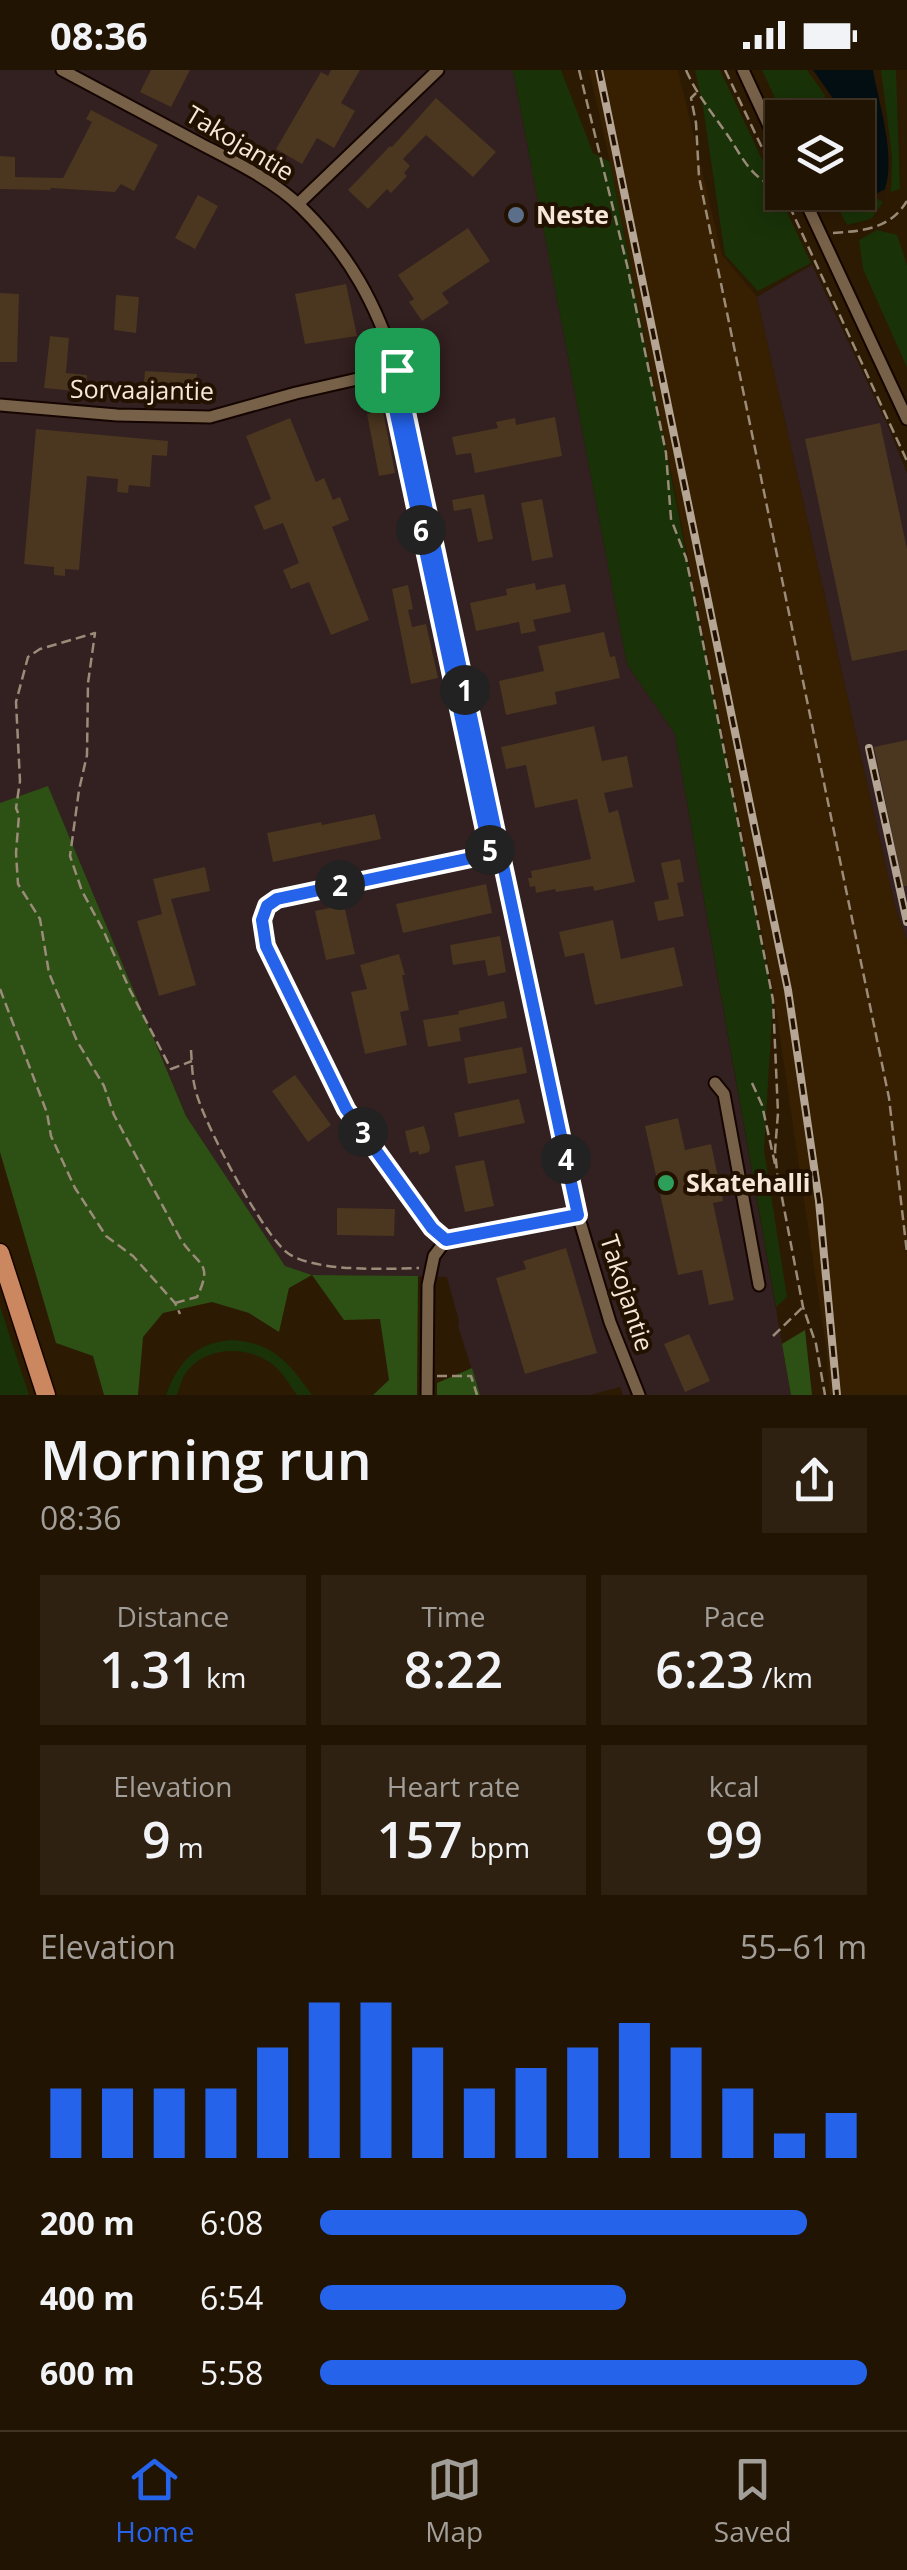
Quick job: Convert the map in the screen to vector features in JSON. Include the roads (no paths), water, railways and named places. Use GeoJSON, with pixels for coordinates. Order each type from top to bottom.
{"type":"FeatureCollection","features":[{"type":"Feature","properties":{"kind":"highway"},"geometry":{"type":"LineString","coordinates":[[0,1253],[46,1395]]}},
{"type":"Feature","properties":{"kind":"street","name":"Takojantie"},"geometry":{"type":"LineString","coordinates":[[62,70],[252,172],[298,204],[355,272],[386,334],[397,370],[578,1215],[610,1322],[639,1395]]}},
{"type":"Feature","properties":{"kind":"street"},"geometry":{"type":"LineString","coordinates":[[298,204],[438,70]]}},
{"type":"Feature","properties":{"kind":"street"},"geometry":{"type":"LineString","coordinates":[[743,70],[765,117]]}},
{"type":"Feature","properties":{"kind":"street"},"geometry":{"type":"LineString","coordinates":[[810,210],[907,419]]}},
{"type":"Feature","properties":{"kind":"street","name":"Sorvaajantie"},"geometry":{"type":"LineString","coordinates":[[0,405],[210,418],[397,370]]}},
{"type":"Feature","properties":{"kind":"street"},"geometry":{"type":"LineString","coordinates":[[446,1240],[432,1228],[346,1109],[266,946],[262,920],[267,906],[277,899],[500,851]]}},
{"type":"Feature","properties":{"kind":"street"},"geometry":{"type":"LineString","coordinates":[[715,1083],[724,1094],[759,1284]]}},
{"type":"Feature","properties":{"kind":"street"},"geometry":{"type":"LineString","coordinates":[[427,1395],[428,1284],[434,1256],[446,1240],[578,1215]]}},
{"type":"Feature","properties":{"kind":"railway"},"geometry":{"type":"LineString","coordinates":[[599,70],[788,990],[819,1201],[837,1395]]}},
{"type":"Feature","properties":{"kind":"railway"},"geometry":{"type":"LineString","coordinates":[[869,748],[907,922]]}},
{"type":"Feature","properties":{"kind":"place","name":"Neste"},"geometry":{"type":"Point","coordinates":[516,215]}},
{"type":"Feature","properties":{"kind":"place","name":"Skatehalli"},"geometry":{"type":"Point","coordinates":[666,1183]}}]}
